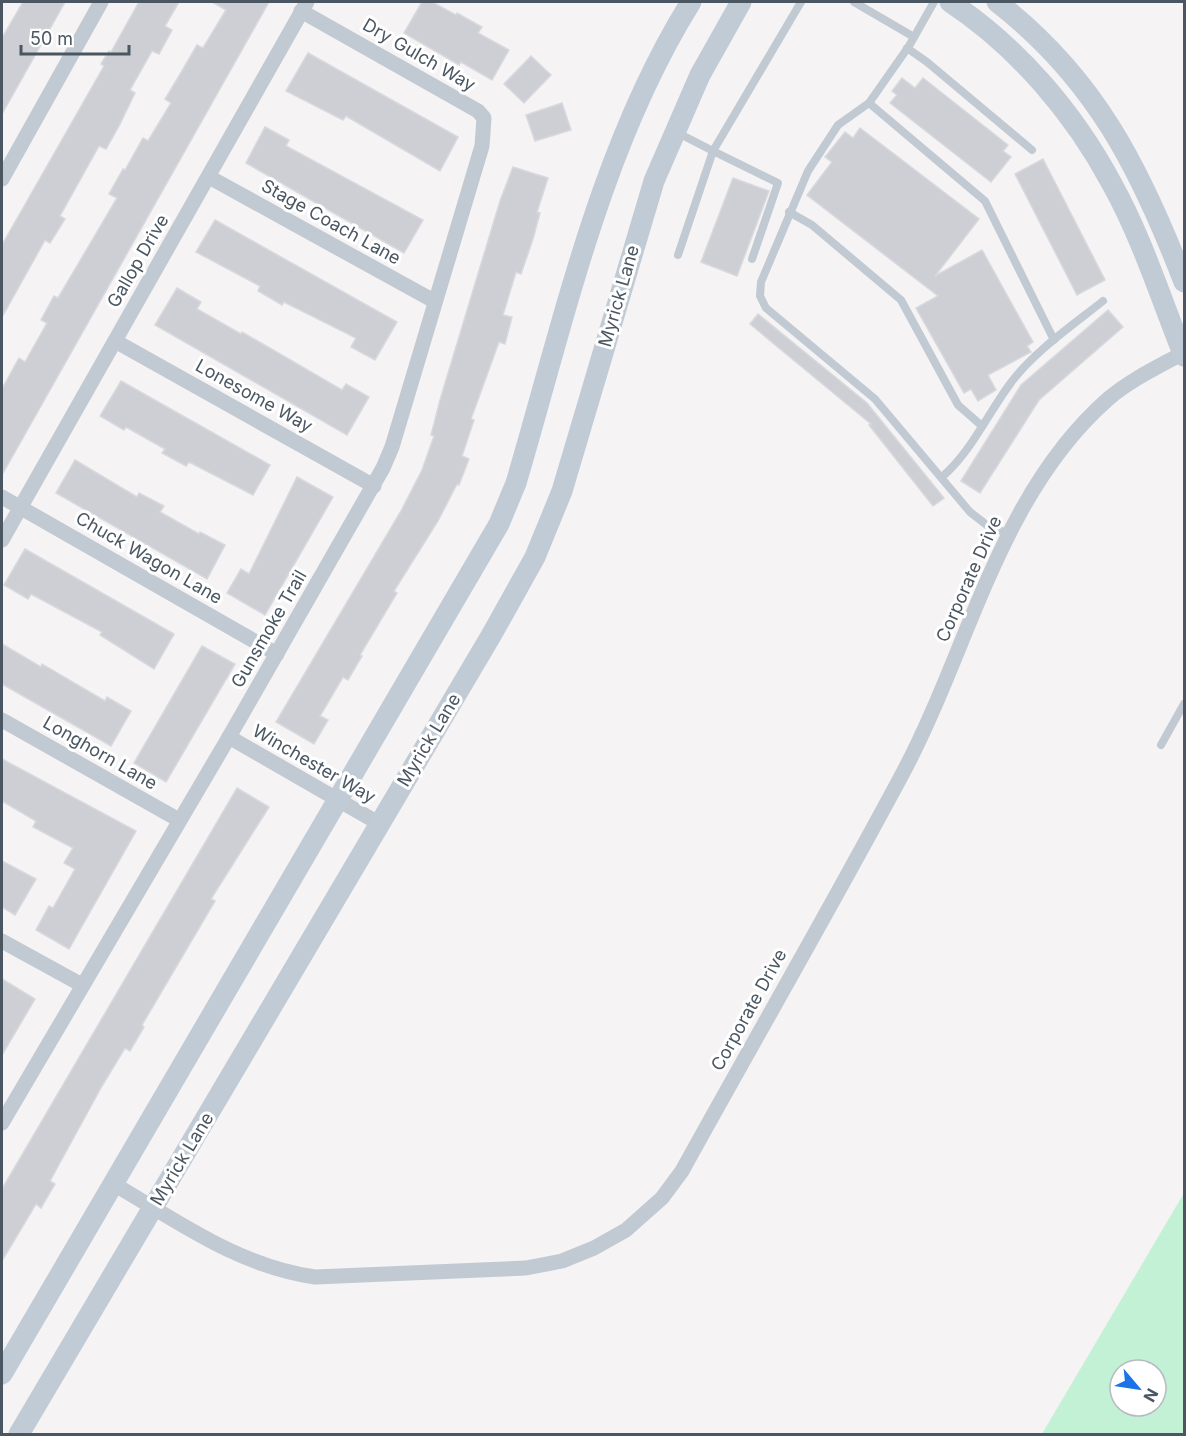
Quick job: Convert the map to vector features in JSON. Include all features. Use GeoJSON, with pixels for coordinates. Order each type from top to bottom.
{"type":"FeatureCollection","features":[{"type":"Feature","properties":{"kind":"street"},"geometry":{"type":"LineString","coordinates":[[2,179],[101,2]]}},
{"type":"Feature","properties":{"kind":"street"},"geometry":{"type":"LineString","coordinates":[[2,1374],[472,573],[508,505],[614,163],[648,79],[691,2]]}},
{"type":"Feature","properties":{"kind":"street","name":"Myrick Lane"},"geometry":{"type":"LineString","coordinates":[[19,1434],[516,593],[549,526],[562,490],[641,220],[675,131],[700,75],[741,2]]}},
{"type":"Feature","properties":{"kind":"street"},"geometry":{"type":"LineString","coordinates":[[950,2],[1001,42],[1025,65],[1057,101],[1096,155],[1125,211],[1184,355]]}},
{"type":"Feature","properties":{"kind":"street"},"geometry":{"type":"LineString","coordinates":[[997,2],[1055,53],[1101,112],[1140,174],[1185,282]]}},
{"type":"Feature","properties":{"kind":"street","name":"Dry Gulch Way"},"geometry":{"type":"LineString","coordinates":[[304,6],[478,111],[484,118]]}},
{"type":"Feature","properties":{"kind":"street","name":"Gallop Drive"},"geometry":{"type":"LineString","coordinates":[[2,540],[304,6]]}},
{"type":"Feature","properties":{"kind":"street","name":"Gunsmoke Trail"},"geometry":{"type":"LineString","coordinates":[[2,1123],[374,486],[392,447],[482,146],[484,118]]}},
{"type":"Feature","properties":{"kind":"street","name":"Stage Coach Lane"},"geometry":{"type":"LineString","coordinates":[[209,177],[434,301]]}},
{"type":"Feature","properties":{"kind":"street","name":"Lonesome Way"},"geometry":{"type":"LineString","coordinates":[[115,341],[374,486]]}},
{"type":"Feature","properties":{"kind":"street","name":"Corporate Drive"},"geometry":{"type":"LineString","coordinates":[[112,1183],[242,1258],[281,1272],[315,1277],[545,1266],[594,1248],[638,1221],[662,1198],[682,1171],[905,769],[1010,534],[1043,473],[1071,436],[1125,385],[1184,355]]}},
{"type":"Feature","properties":{"kind":"street","name":"Chuck Wagon Lane"},"geometry":{"type":"LineString","coordinates":[[2,497],[277,654]]}},
{"type":"Feature","properties":{"kind":"street","name":"Longhorn Lane"},"geometry":{"type":"LineString","coordinates":[[2,720],[179,820]]}},
{"type":"Feature","properties":{"kind":"street","name":"Winchester Way"},"geometry":{"type":"LineString","coordinates":[[229,737],[380,824]]}},
{"type":"Feature","properties":{"kind":"street"},"geometry":{"type":"LineString","coordinates":[[2,941],[82,985]]}},
{"type":"Feature","properties":{"kind":"lane"},"geometry":{"type":"LineString","coordinates":[[678,255],[713,151],[801,2]]}},
{"type":"Feature","properties":{"kind":"lane"},"geometry":{"type":"LineString","coordinates":[[854,2],[914,37]]}},
{"type":"Feature","properties":{"kind":"lane"},"geometry":{"type":"LineString","coordinates":[[934,2],[907,48],[869,103],[838,125],[808,171],[789,212],[762,282],[760,296],[766,308],[875,399],[970,512],[988,526],[1010,534]]}},
{"type":"Feature","properties":{"kind":"lane"},"geometry":{"type":"LineString","coordinates":[[907,48],[1032,150]]}},
{"type":"Feature","properties":{"kind":"lane"},"geometry":{"type":"LineString","coordinates":[[869,103],[985,201],[1054,340]]}},
{"type":"Feature","properties":{"kind":"lane"},"geometry":{"type":"LineString","coordinates":[[675,131],[778,183],[753,259]]}},
{"type":"Feature","properties":{"kind":"lane"},"geometry":{"type":"LineString","coordinates":[[789,212],[812,225],[901,300],[958,405],[982,426]]}},
{"type":"Feature","properties":{"kind":"lane"},"geometry":{"type":"LineString","coordinates":[[942,477],[959,463],[1011,382],[1054,340],[1103,301]]}},
{"type":"Feature","properties":{"kind":"lane"},"geometry":{"type":"LineString","coordinates":[[1161,745],[1185,704]]}},
{"type":"Feature","properties":{"kind":"green space"},"geometry":{"type":"Polygon","coordinates":[[[1184,1193],[1184,1434],[1042,1434],[1184,1193]]]}},
{"type":"Feature","properties":{"kind":"building"},"geometry":{"type":"Polygon","coordinates":[[[23,2],[65,2],[2,114],[2,38],[23,2]]]}},
{"type":"Feature","properties":{"kind":"building"},"geometry":{"type":"Polygon","coordinates":[[[139,2],[179,2],[165,26],[172,30],[159,54],[152,51],[130,90],[135,93],[119,126],[106,149],[99,146],[60,216],[65,219],[50,243],[45,240],[2,317],[2,245],[104,66],[101,64],[109,51],[111,52],[139,2]]]}},
{"type":"Feature","properties":{"kind":"building"},"geometry":{"type":"Polygon","coordinates":[[[212,2],[269,2],[2,475],[2,389],[19,358],[25,362],[47,323],[41,320],[54,296],[58,298],[117,198],[109,194],[123,169],[125,170],[143,138],[148,141],[171,103],[165,99],[197,45],[203,48],[226,10],[212,2]]]}},
{"type":"Feature","properties":{"kind":"building"},"geometry":{"type":"Polygon","coordinates":[[[422,2],[432,2],[456,15],[457,13],[482,27],[478,33],[509,50],[492,80],[461,62],[459,65],[404,33],[422,2]]]}},
{"type":"Feature","properties":{"kind":"building"},"geometry":{"type":"Polygon","coordinates":[[[308,53],[458,137],[440,171],[346,116],[343,120],[286,91],[308,53]]]}},
{"type":"Feature","properties":{"kind":"building"},"geometry":{"type":"Polygon","coordinates":[[[531,56],[551,75],[524,103],[504,84],[531,56]]]}},
{"type":"Feature","properties":{"kind":"building"},"geometry":{"type":"Polygon","coordinates":[[[902,78],[915,88],[923,78],[1008,145],[1003,151],[1011,157],[991,182],[890,103],[897,95],[892,91],[902,78]]]}},
{"type":"Feature","properties":{"kind":"building"},"geometry":{"type":"Polygon","coordinates":[[[562,103],[571,130],[535,141],[526,115],[562,103]]]}},
{"type":"Feature","properties":{"kind":"building"},"geometry":{"type":"Polygon","coordinates":[[[265,127],[289,140],[286,146],[423,220],[404,253],[246,163],[265,127]]]}},
{"type":"Feature","properties":{"kind":"building"},"geometry":{"type":"Polygon","coordinates":[[[860,128],[979,219],[935,276],[982,250],[1033,342],[1027,346],[1031,352],[988,375],[996,390],[978,401],[971,389],[964,393],[916,308],[938,296],[807,195],[832,162],[825,157],[845,132],[853,138],[860,128]]]}},
{"type":"Feature","properties":{"kind":"building"},"geometry":{"type":"Polygon","coordinates":[[[1043,159],[1105,280],[1077,295],[1015,174],[1043,159]]]}},
{"type":"Feature","properties":{"kind":"building"},"geometry":{"type":"Polygon","coordinates":[[[513,167],[548,178],[537,212],[540,213],[533,239],[521,274],[516,272],[503,315],[512,317],[505,344],[499,342],[471,419],[474,420],[462,456],[469,459],[459,485],[457,484],[438,521],[394,591],[397,593],[360,655],[362,656],[348,680],[343,677],[320,716],[328,720],[314,744],[276,722],[401,511],[422,470],[434,436],[431,435],[440,400],[500,201],[513,167]]]}},
{"type":"Feature","properties":{"kind":"building"},"geometry":{"type":"Polygon","coordinates":[[[733,178],[769,191],[737,276],[701,262],[733,178]]]}},
{"type":"Feature","properties":{"kind":"building"},"geometry":{"type":"Polygon","coordinates":[[[215,220],[397,322],[375,360],[351,347],[356,338],[284,302],[282,305],[258,291],[260,286],[196,252],[215,220]]]}},
{"type":"Feature","properties":{"kind":"building"},"geometry":{"type":"Polygon","coordinates":[[[177,288],[201,302],[197,309],[241,334],[242,332],[342,390],[346,384],[369,397],[347,435],[155,325],[177,288]]]}},
{"type":"Feature","properties":{"kind":"building"},"geometry":{"type":"Polygon","coordinates":[[[1108,310],[1123,327],[1039,400],[980,493],[961,481],[1021,385],[1108,310]]]}},
{"type":"Feature","properties":{"kind":"building"},"geometry":{"type":"Polygon","coordinates":[[[758,314],[867,403],[944,498],[933,506],[869,425],[871,424],[750,324],[758,314]]]}},
{"type":"Feature","properties":{"kind":"building"},"geometry":{"type":"Polygon","coordinates":[[[121,381],[270,465],[253,495],[189,462],[186,466],[162,453],[165,449],[126,427],[124,430],[100,416],[121,381]]]}},
{"type":"Feature","properties":{"kind":"building"},"geometry":{"type":"Polygon","coordinates":[[[75,460],[137,497],[139,493],[164,506],[160,512],[199,534],[200,532],[225,545],[207,579],[56,493],[75,460]]]}},
{"type":"Feature","properties":{"kind":"building"},"geometry":{"type":"Polygon","coordinates":[[[297,477],[333,497],[265,615],[227,593],[241,569],[249,574],[297,477]]]}},
{"type":"Feature","properties":{"kind":"building"},"geometry":{"type":"Polygon","coordinates":[[[25,549],[174,634],[154,669],[100,635],[102,632],[31,594],[28,599],[4,585],[25,549]]]}},
{"type":"Feature","properties":{"kind":"building"},"geometry":{"type":"Polygon","coordinates":[[[2,644],[41,667],[42,664],[105,701],[107,697],[131,711],[111,746],[2,684],[2,644]]]}},
{"type":"Feature","properties":{"kind":"building"},"geometry":{"type":"Polygon","coordinates":[[[202,646],[235,664],[166,782],[134,763],[202,646]]]}},
{"type":"Feature","properties":{"kind":"building"},"geometry":{"type":"Polygon","coordinates":[[[2,759],[136,831],[69,949],[36,930],[49,906],[53,908],[75,869],[64,863],[73,848],[33,827],[36,821],[2,801],[2,759]]]}},
{"type":"Feature","properties":{"kind":"building"},"geometry":{"type":"Polygon","coordinates":[[[237,788],[269,807],[211,899],[215,901],[142,1025],[144,1027],[130,1051],[125,1048],[102,1086],[50,1181],[55,1184],[41,1208],[36,1204],[2,1261],[2,1189],[237,788]]]}},
{"type":"Feature","properties":{"kind":"building"},"geometry":{"type":"Polygon","coordinates":[[[2,861],[36,879],[15,915],[2,907],[2,861]]]}},
{"type":"Feature","properties":{"kind":"building"},"geometry":{"type":"Polygon","coordinates":[[[2,979],[35,999],[2,1055],[2,979]]]}}]}
